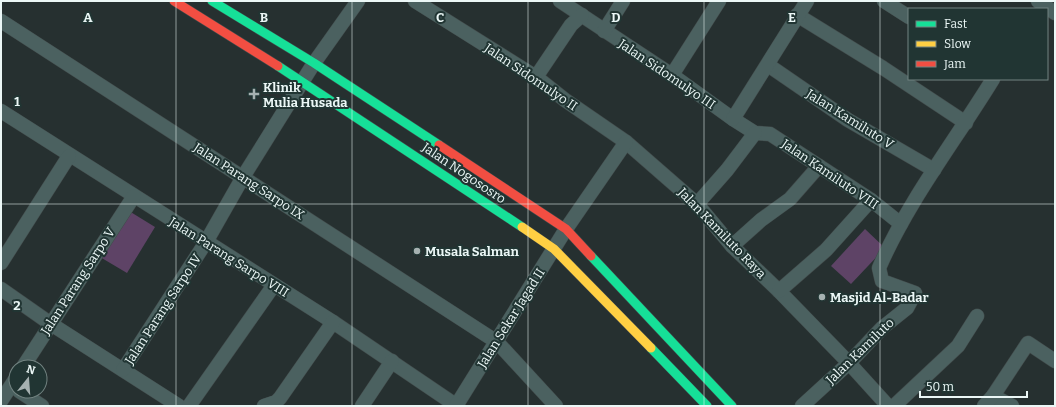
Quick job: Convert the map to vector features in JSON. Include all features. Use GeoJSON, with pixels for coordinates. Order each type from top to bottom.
{"type":"FeatureCollection","features":[{"type":"Feature","properties":{"kind":"street","name":"Jalan Nogososro"},"geometry":{"type":"LineString","coordinates":[[174,1],[302,82],[554,249],[707,406]]}},
{"type":"Feature","properties":{"kind":"street","name":"Jalan Nogososro"},"geometry":{"type":"LineString","coordinates":[[212,1],[314,63],[566,230],[732,406]]}},
{"type":"Feature","properties":{"kind":"street","name":"Jalan Parang Sarpo IV"},"geometry":{"type":"LineString","coordinates":[[123,370],[206,242],[243,177],[314,63],[358,1]]}},
{"type":"Feature","properties":{"kind":"street","name":"Jalan Sidomulyo II"},"geometry":{"type":"LineString","coordinates":[[414,1],[536,77],[565,100],[626,142]]}},
{"type":"Feature","properties":{"kind":"street","name":"Jalan Sidomulyo III"},"geometry":{"type":"LineString","coordinates":[[560,1],[672,75],[732,119],[755,133]]}},
{"type":"Feature","properties":{"kind":"street"},"geometry":{"type":"LineString","coordinates":[[604,31],[623,1]]}},
{"type":"Feature","properties":{"kind":"street"},"geometry":{"type":"LineString","coordinates":[[672,75],[719,1]]}},
{"type":"Feature","properties":{"kind":"street"},"geometry":{"type":"LineString","coordinates":[[732,119],[768,65],[797,15],[807,1]]}},
{"type":"Feature","properties":{"kind":"street"},"geometry":{"type":"LineString","coordinates":[[884,1],[908,16]]}},
{"type":"Feature","properties":{"kind":"street"},"geometry":{"type":"LineString","coordinates":[[536,77],[572,25],[582,15]]}},
{"type":"Feature","properties":{"kind":"street"},"geometry":{"type":"LineString","coordinates":[[797,15],[883,68],[966,123]]}},
{"type":"Feature","properties":{"kind":"street","name":"Jalan Parang Sarpo IX"},"geometry":{"type":"LineString","coordinates":[[1,21],[496,342],[556,406]]}},
{"type":"Feature","properties":{"kind":"street","name":"Jalan Kamiluto V"},"geometry":{"type":"LineString","coordinates":[[768,65],[848,120],[934,170]]}},
{"type":"Feature","properties":{"kind":"street"},"geometry":{"type":"LineString","coordinates":[[901,224],[992,80]]}},
{"type":"Feature","properties":{"kind":"street","name":"Jalan Parang Sarpo VIII"},"geometry":{"type":"LineString","coordinates":[[3,117],[134,196],[333,322],[456,406]]}},
{"type":"Feature","properties":{"kind":"street"},"geometry":{"type":"LineString","coordinates":[[697,204],[755,133]]}},
{"type":"Feature","properties":{"kind":"street","name":"Jalan Kamiluto VIII"},"geometry":{"type":"LineString","coordinates":[[755,133],[770,134],[871,200],[901,224]]}},
{"type":"Feature","properties":{"kind":"street"},"geometry":{"type":"LineString","coordinates":[[566,230],[626,142]]}},
{"type":"Feature","properties":{"kind":"street","name":"Jalan Kamiluto Raya"},"geometry":{"type":"LineString","coordinates":[[626,142],[697,204],[732,246],[779,291],[849,363],[888,406]]}},
{"type":"Feature","properties":{"kind":"street"},"geometry":{"type":"LineString","coordinates":[[1,263],[69,156]]}},
{"type":"Feature","properties":{"kind":"street"},"geometry":{"type":"LineString","coordinates":[[732,246],[761,220],[790,199],[819,166]]}},
{"type":"Feature","properties":{"kind":"street","name":"Jalan Parang Sarpo V"},"geometry":{"type":"LineString","coordinates":[[28,359],[134,196]]}},
{"type":"Feature","properties":{"kind":"street"},"geometry":{"type":"LineString","coordinates":[[779,291],[826,250],[871,200]]}},
{"type":"Feature","properties":{"kind":"street","name":"Jalan Kamiluto"},"geometry":{"type":"LineString","coordinates":[[802,406],[849,363],[882,328],[907,308],[915,293],[882,280],[878,268],[901,224]]}},
{"type":"Feature","properties":{"kind":"street","name":"Jalan Sekar Jagad II"},"geometry":{"type":"LineString","coordinates":[[456,406],[566,230]]}},
{"type":"Feature","properties":{"kind":"street"},"geometry":{"type":"LineString","coordinates":[[189,406],[274,285]]}},
{"type":"Feature","properties":{"kind":"street"},"geometry":{"type":"LineString","coordinates":[[1,289],[51,324],[179,406]]}},
{"type":"Feature","properties":{"kind":"street"},"geometry":{"type":"LineString","coordinates":[[894,406],[958,346],[977,316]]}},
{"type":"Feature","properties":{"kind":"street"},"geometry":{"type":"LineString","coordinates":[[264,406],[276,402],[280,398],[333,322]]}},
{"type":"Feature","properties":{"kind":"street"},"geometry":{"type":"LineString","coordinates":[[1012,406],[988,401],[1028,343],[1055,361]]}},
{"type":"Feature","properties":{"kind":"street"},"geometry":{"type":"LineString","coordinates":[[362,406],[392,361]]}},
{"type":"Feature","properties":{"kind":"street"},"geometry":{"type":"LineString","coordinates":[[1,401],[8,391]]}},
{"type":"Feature","properties":{"kind":"street"},"geometry":{"type":"LineString","coordinates":[[33,399],[42,406]]}},
{"type":"Feature","properties":{"kind":"shaded area"},"geometry":{"type":"Polygon","coordinates":[[[129,211],[155,227],[127,273],[100,257],[129,211]]]}},
{"type":"Feature","properties":{"kind":"shaded area"},"geometry":{"type":"Polygon","coordinates":[[[865,229],[885,248],[851,284],[831,266],[865,229]]]}},
{"type":"Feature","properties":{"kind":"traffic: fast"},"geometry":{"type":"LineString","coordinates":[[212,1],[314,63],[439,145]]}},
{"type":"Feature","properties":{"kind":"traffic: fast"},"geometry":{"type":"LineString","coordinates":[[278,66],[522,227]]}},
{"type":"Feature","properties":{"kind":"traffic: fast"},"geometry":{"type":"LineString","coordinates":[[591,256],[732,406]]}},
{"type":"Feature","properties":{"kind":"traffic: fast"},"geometry":{"type":"LineString","coordinates":[[651,348],[707,406]]}},
{"type":"Feature","properties":{"kind":"traffic: slow"},"geometry":{"type":"LineString","coordinates":[[522,227],[554,249],[651,348]]}},
{"type":"Feature","properties":{"kind":"traffic: jam"},"geometry":{"type":"LineString","coordinates":[[174,1],[278,66]]}},
{"type":"Feature","properties":{"kind":"traffic: jam"},"geometry":{"type":"LineString","coordinates":[[439,145],[566,229],[591,256]]}},
{"type":"Feature","properties":{"kind":"place","name":"Klinik Mulia Husada"},"geometry":{"type":"Point","coordinates":[254,94]}},
{"type":"Feature","properties":{"kind":"place","name":"Musala Salman"},"geometry":{"type":"Point","coordinates":[417,251]}},
{"type":"Feature","properties":{"kind":"place","name":"Masjid Al-Badar"},"geometry":{"type":"Point","coordinates":[822,297]}}]}
